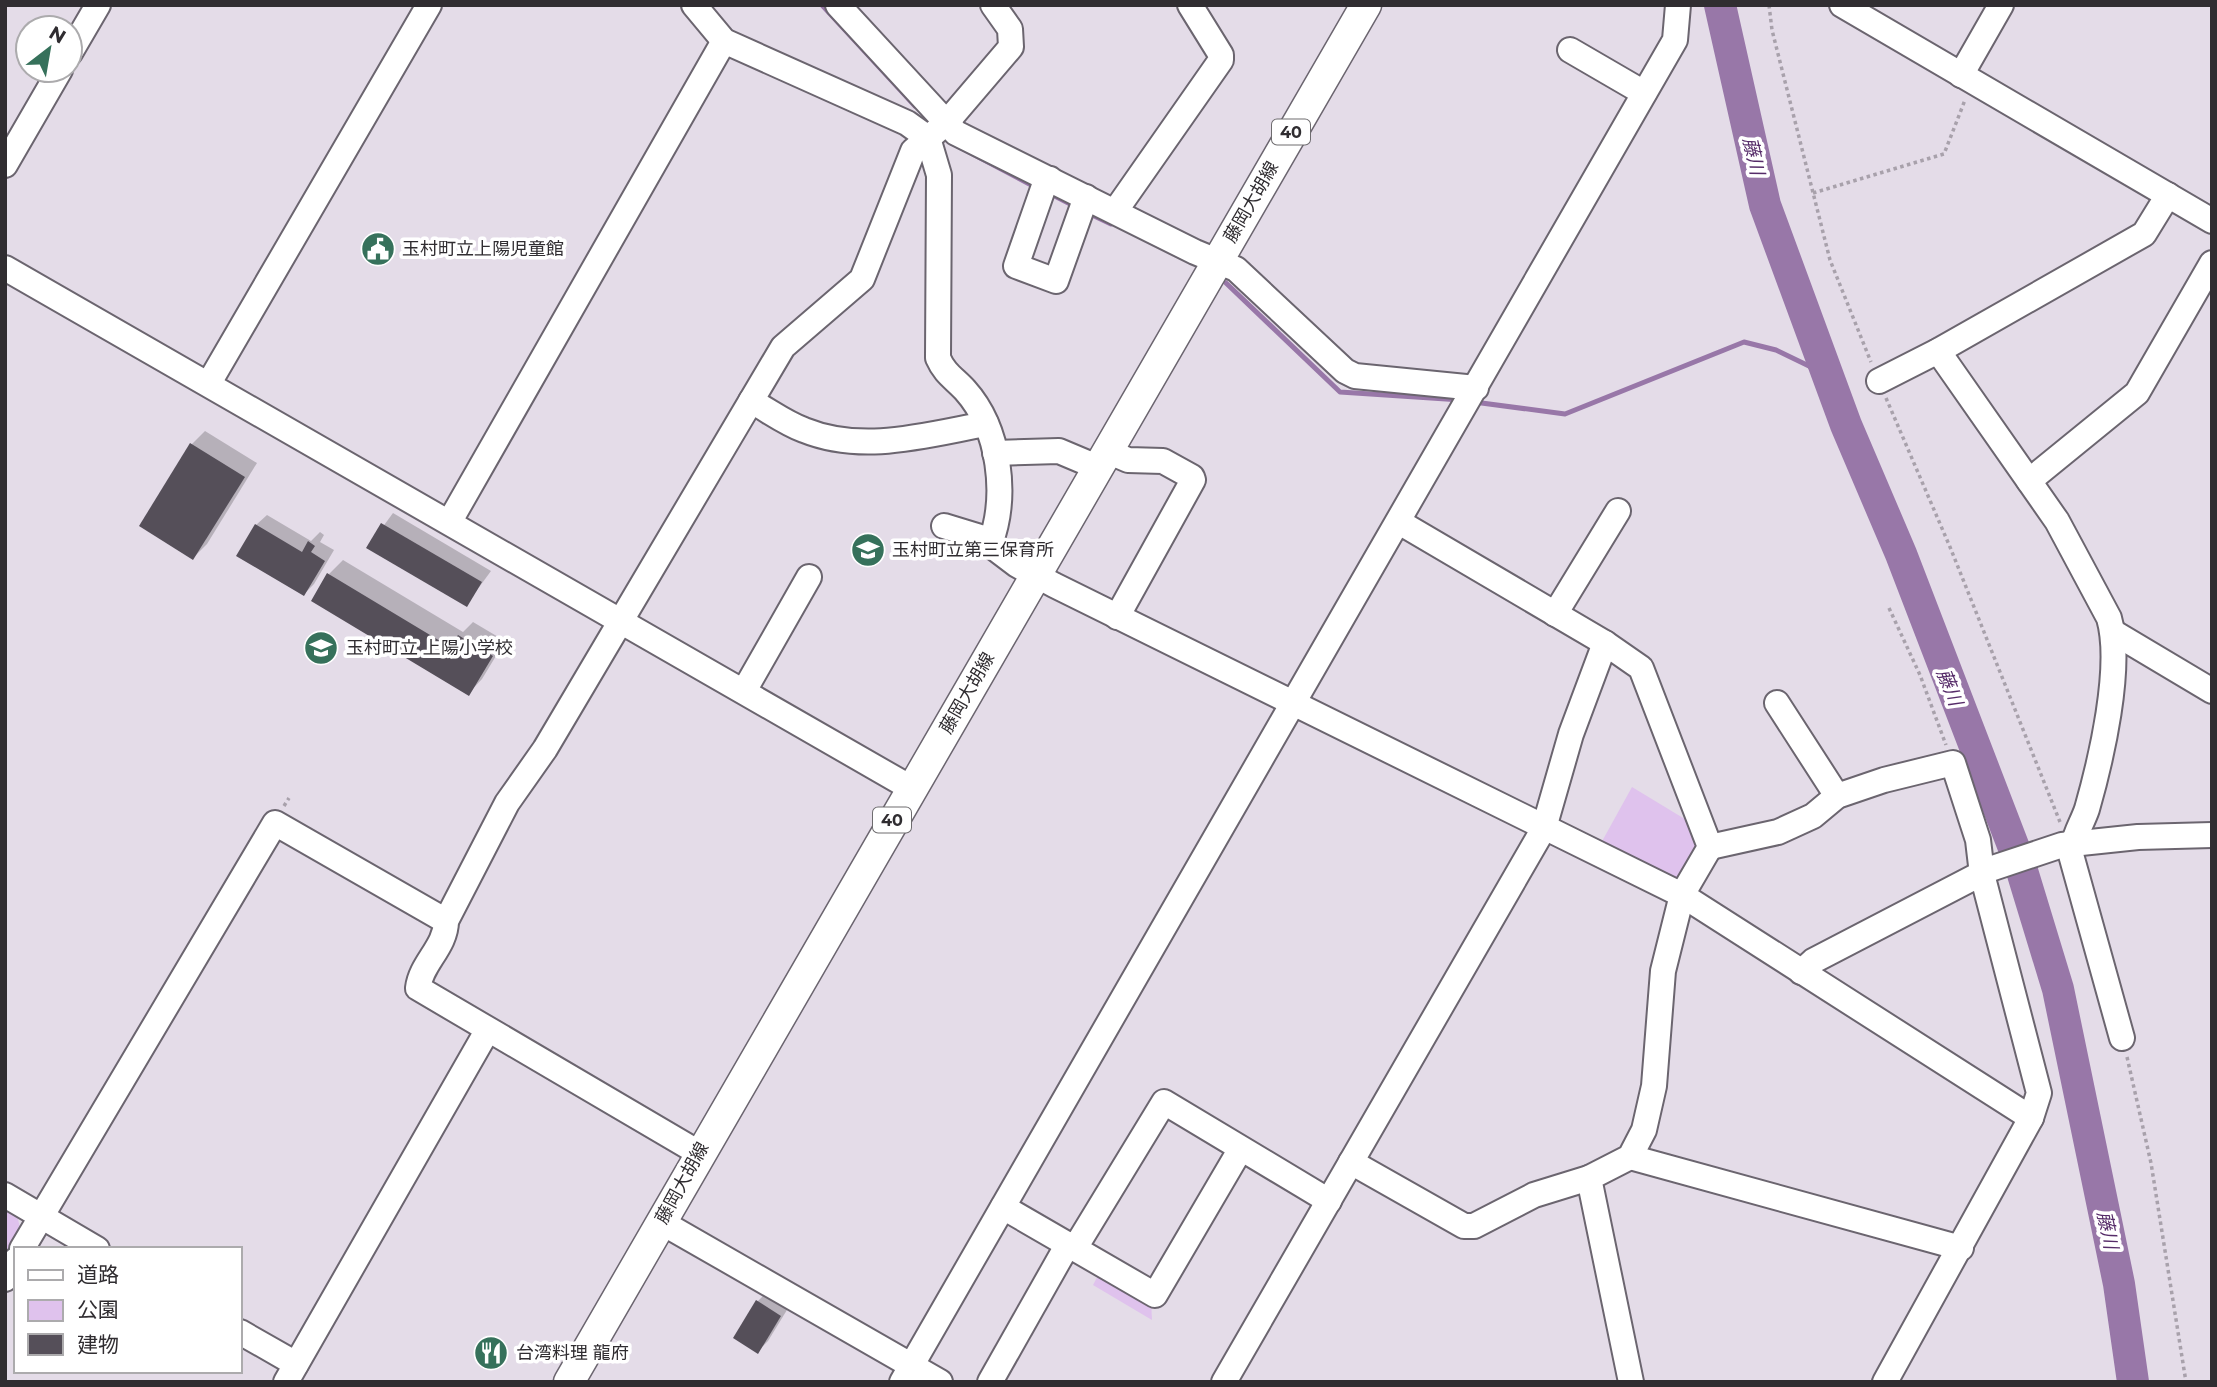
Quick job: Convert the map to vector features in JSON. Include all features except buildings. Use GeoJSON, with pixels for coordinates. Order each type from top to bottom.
{"type":"FeatureCollection","features":[{"type":"Feature","properties":{"kind":"main road","name":"藤岡大胡線"},"geometry":{"type":"LineString","coordinates":[[569,1382],[699,1153],[1366,5]]}},
{"type":"Feature","properties":{"kind":"street"},"geometry":{"type":"LineString","coordinates":[[84,29],[98,5]]}},
{"type":"Feature","properties":{"kind":"street"},"geometry":{"type":"LineString","coordinates":[[209,383],[429,5]]}},
{"type":"Feature","properties":{"kind":"street"},"geometry":{"type":"LineString","coordinates":[[694,5],[724,41],[907,123],[956,133],[1083,206],[1116,210],[1195,252],[1236,269],[1345,371],[1355,376],[1470,398]]}},
{"type":"Feature","properties":{"kind":"street"},"geometry":{"type":"LineString","coordinates":[[838,5],[937,130],[938,358],[945,374],[965,390],[986,424],[995,453],[1000,485],[997,521],[990,544]]}},
{"type":"Feature","properties":{"kind":"street"},"geometry":{"type":"LineString","coordinates":[[699,1153],[487,1031],[418,988],[419,978],[446,934],[446,920],[507,803],[545,750],[783,347],[862,279],[913,151],[937,130],[1011,47],[1010,29],[993,5]]}},
{"type":"Feature","properties":{"kind":"street"},"geometry":{"type":"LineString","coordinates":[[1116,210],[1221,60],[1221,55],[1190,5]]}},
{"type":"Feature","properties":{"kind":"street"},"geometry":{"type":"LineString","coordinates":[[907,1374],[1675,40],[1678,5]]}},
{"type":"Feature","properties":{"kind":"street"},"geometry":{"type":"LineString","coordinates":[[1842,5],[2211,218]]}},
{"type":"Feature","properties":{"kind":"street"},"geometry":{"type":"LineString","coordinates":[[1966,78],[2001,5]]}},
{"type":"Feature","properties":{"kind":"street"},"geometry":{"type":"LineString","coordinates":[[450,521],[724,41]]}},
{"type":"Feature","properties":{"kind":"street"},"geometry":{"type":"LineString","coordinates":[[1570,50],[1644,93]]}},
{"type":"Feature","properties":{"kind":"street"},"geometry":{"type":"LineString","coordinates":[[5,165],[52,84]]}},
{"type":"Feature","properties":{"kind":"street"},"geometry":{"type":"LineString","coordinates":[[1045,186],[1016,266],[1056,281],[1083,206]]}},
{"type":"Feature","properties":{"kind":"street"},"geometry":{"type":"LineString","coordinates":[[1879,381],[1938,351],[2144,234],[2168,195]]}},
{"type":"Feature","properties":{"kind":"street"},"geometry":{"type":"LineString","coordinates":[[2029,481],[2137,393],[2212,263]]}},
{"type":"Feature","properties":{"kind":"street"},"geometry":{"type":"LineString","coordinates":[[5,268],[450,521],[911,789]]}},
{"type":"Feature","properties":{"kind":"street"},"geometry":{"type":"LineString","coordinates":[[1938,351],[2062,531],[2109,618],[2113,632],[2113,690],[2087,810],[2068,844],[2122,1038]]}},
{"type":"Feature","properties":{"kind":"street"},"geometry":{"type":"LineString","coordinates":[[751,401],[802,430],[844,440],[893,441],[986,424]]}},
{"type":"Feature","properties":{"kind":"street"},"geometry":{"type":"LineString","coordinates":[[995,453],[1059,451],[1102,459],[1163,461],[1192,477],[1194,480],[1117,617]]}},
{"type":"Feature","properties":{"kind":"street"},"geometry":{"type":"LineString","coordinates":[[1555,614],[1618,510]]}},
{"type":"Feature","properties":{"kind":"street"},"geometry":{"type":"LineString","coordinates":[[1399,522],[1605,643],[1641,668],[1710,847]]}},
{"type":"Feature","properties":{"kind":"street"},"geometry":{"type":"LineString","coordinates":[[944,526],[972,533],[1035,575],[1117,617],[1682,895],[2031,1118]]}},
{"type":"Feature","properties":{"kind":"street"},"geometry":{"type":"LineString","coordinates":[[744,691],[809,577]]}},
{"type":"Feature","properties":{"kind":"street"},"geometry":{"type":"LineString","coordinates":[[2113,632],[2212,691]]}},
{"type":"Feature","properties":{"kind":"street"},"geometry":{"type":"LineString","coordinates":[[1224,1382],[1544,828],[1571,734],[1605,643]]}},
{"type":"Feature","properties":{"kind":"street"},"geometry":{"type":"LineString","coordinates":[[1777,703],[1837,796]]}},
{"type":"Feature","properties":{"kind":"street"},"geometry":{"type":"LineString","coordinates":[[1351,1162],[1464,1226],[1474,1226],[1534,1195],[1589,1178],[1630,1157],[1644,1130],[1654,1086],[1663,971],[1682,895],[1710,847],[1778,832],[1813,816],[1837,796],[1953,763],[1978,840],[2039,1093],[2031,1118],[1885,1382]]}},
{"type":"Feature","properties":{"kind":"street"},"geometry":{"type":"LineString","coordinates":[[23,1247],[275,823],[446,920]]}},
{"type":"Feature","properties":{"kind":"street"},"geometry":{"type":"LineString","coordinates":[[1801,972],[1813,961],[1986,872],[2068,844],[2138,837],[2212,835]]}},
{"type":"Feature","properties":{"kind":"street"},"geometry":{"type":"LineString","coordinates":[[242,1334],[291,1373],[487,1031]]}},
{"type":"Feature","properties":{"kind":"street"},"geometry":{"type":"LineString","coordinates":[[990,1382],[1072,1246],[1164,1102],[1329,1201]]}},
{"type":"Feature","properties":{"kind":"street"},"geometry":{"type":"LineString","coordinates":[[1003,1208],[1155,1295],[1240,1150]]}},
{"type":"Feature","properties":{"kind":"street"},"geometry":{"type":"LineString","coordinates":[[1630,1157],[1961,1248]]}},
{"type":"Feature","properties":{"kind":"street"},"geometry":{"type":"LineString","coordinates":[[1589,1178],[1589,1190],[1631,1382]]}},
{"type":"Feature","properties":{"kind":"street"},"geometry":{"type":"LineString","coordinates":[[5,1195],[94,1247]]}},
{"type":"Feature","properties":{"kind":"street"},"geometry":{"type":"LineString","coordinates":[[661,1222],[907,1374],[940,1382]]}},
{"type":"Feature","properties":{"kind":"street"},"geometry":{"type":"LineString","coordinates":[[5,1279],[14,1263]]}},
{"type":"Feature","properties":{"kind":"path"},"geometry":{"type":"LineString","coordinates":[[1769,5],[1830,260],[1961,573],[2068,844]]}},
{"type":"Feature","properties":{"kind":"path"},"geometry":{"type":"LineString","coordinates":[[1813,193],[1944,154],[1966,78]]}},
{"type":"Feature","properties":{"kind":"path"},"geometry":{"type":"LineString","coordinates":[[1889,608],[1920,676],[1953,763]]}},
{"type":"Feature","properties":{"kind":"path"},"geometry":{"type":"LineString","coordinates":[[2122,1038],[2151,1163],[2186,1382]]}},
{"type":"Feature","properties":{"kind":"green space"},"geometry":{"type":"Polygon","coordinates":[[[1632,787],[1693,824],[1701,845],[1675,883],[1600,845],[1632,787]]]}},
{"type":"Feature","properties":{"kind":"green space"},"geometry":{"type":"Polygon","coordinates":[[[5,1209],[17,1215],[21,1232],[5,1259],[5,1209]]]}},
{"type":"Feature","properties":{"kind":"green space"},"geometry":{"type":"Polygon","coordinates":[[[1100,1272],[1151,1300],[1152,1320],[1093,1285],[1100,1272]]]}},
{"type":"Feature","properties":{"kind":"waterway"},"geometry":{"type":"LineString","coordinates":[[822,5],[915,106]]}},
{"type":"Feature","properties":{"kind":"waterway","name":"藤川"},"geometry":{"type":"LineString","coordinates":[[1720,5],[1765,205],[1846,425],[1901,554],[2019,861],[2058,989],[2119,1284],[2133,1382]]}},
{"type":"Feature","properties":{"kind":"waterway"},"geometry":{"type":"LineString","coordinates":[[948,141],[1035,187]]}},
{"type":"Feature","properties":{"kind":"waterway"},"geometry":{"type":"LineString","coordinates":[[1047,192],[1076,207]]}},
{"type":"Feature","properties":{"kind":"waterway"},"geometry":{"type":"LineString","coordinates":[[1088,213],[1111,224]]}},
{"type":"Feature","properties":{"kind":"waterway"},"geometry":{"type":"LineString","coordinates":[[1226,283],[1340,392],[1461,400]]}},
{"type":"Feature","properties":{"kind":"waterway"},"geometry":{"type":"LineString","coordinates":[[1474,402],[1565,414],[1744,342],[1776,350],[1809,366],[1832,387]]}},
{"type":"Feature","properties":{"kind":"place","name":"玉村町立上陽児童館"},"geometry":{"type":"Point","coordinates":[378,249]}},
{"type":"Feature","properties":{"kind":"place","name":"玉村町立第三保育所"},"geometry":{"type":"Point","coordinates":[868,550]}},
{"type":"Feature","properties":{"kind":"place","name":"玉村町立 上陽小学校"},"geometry":{"type":"Point","coordinates":[321,648]}},
{"type":"Feature","properties":{"kind":"place","name":"台湾料理 龍府"},"geometry":{"type":"Point","coordinates":[491,1353]}}]}
